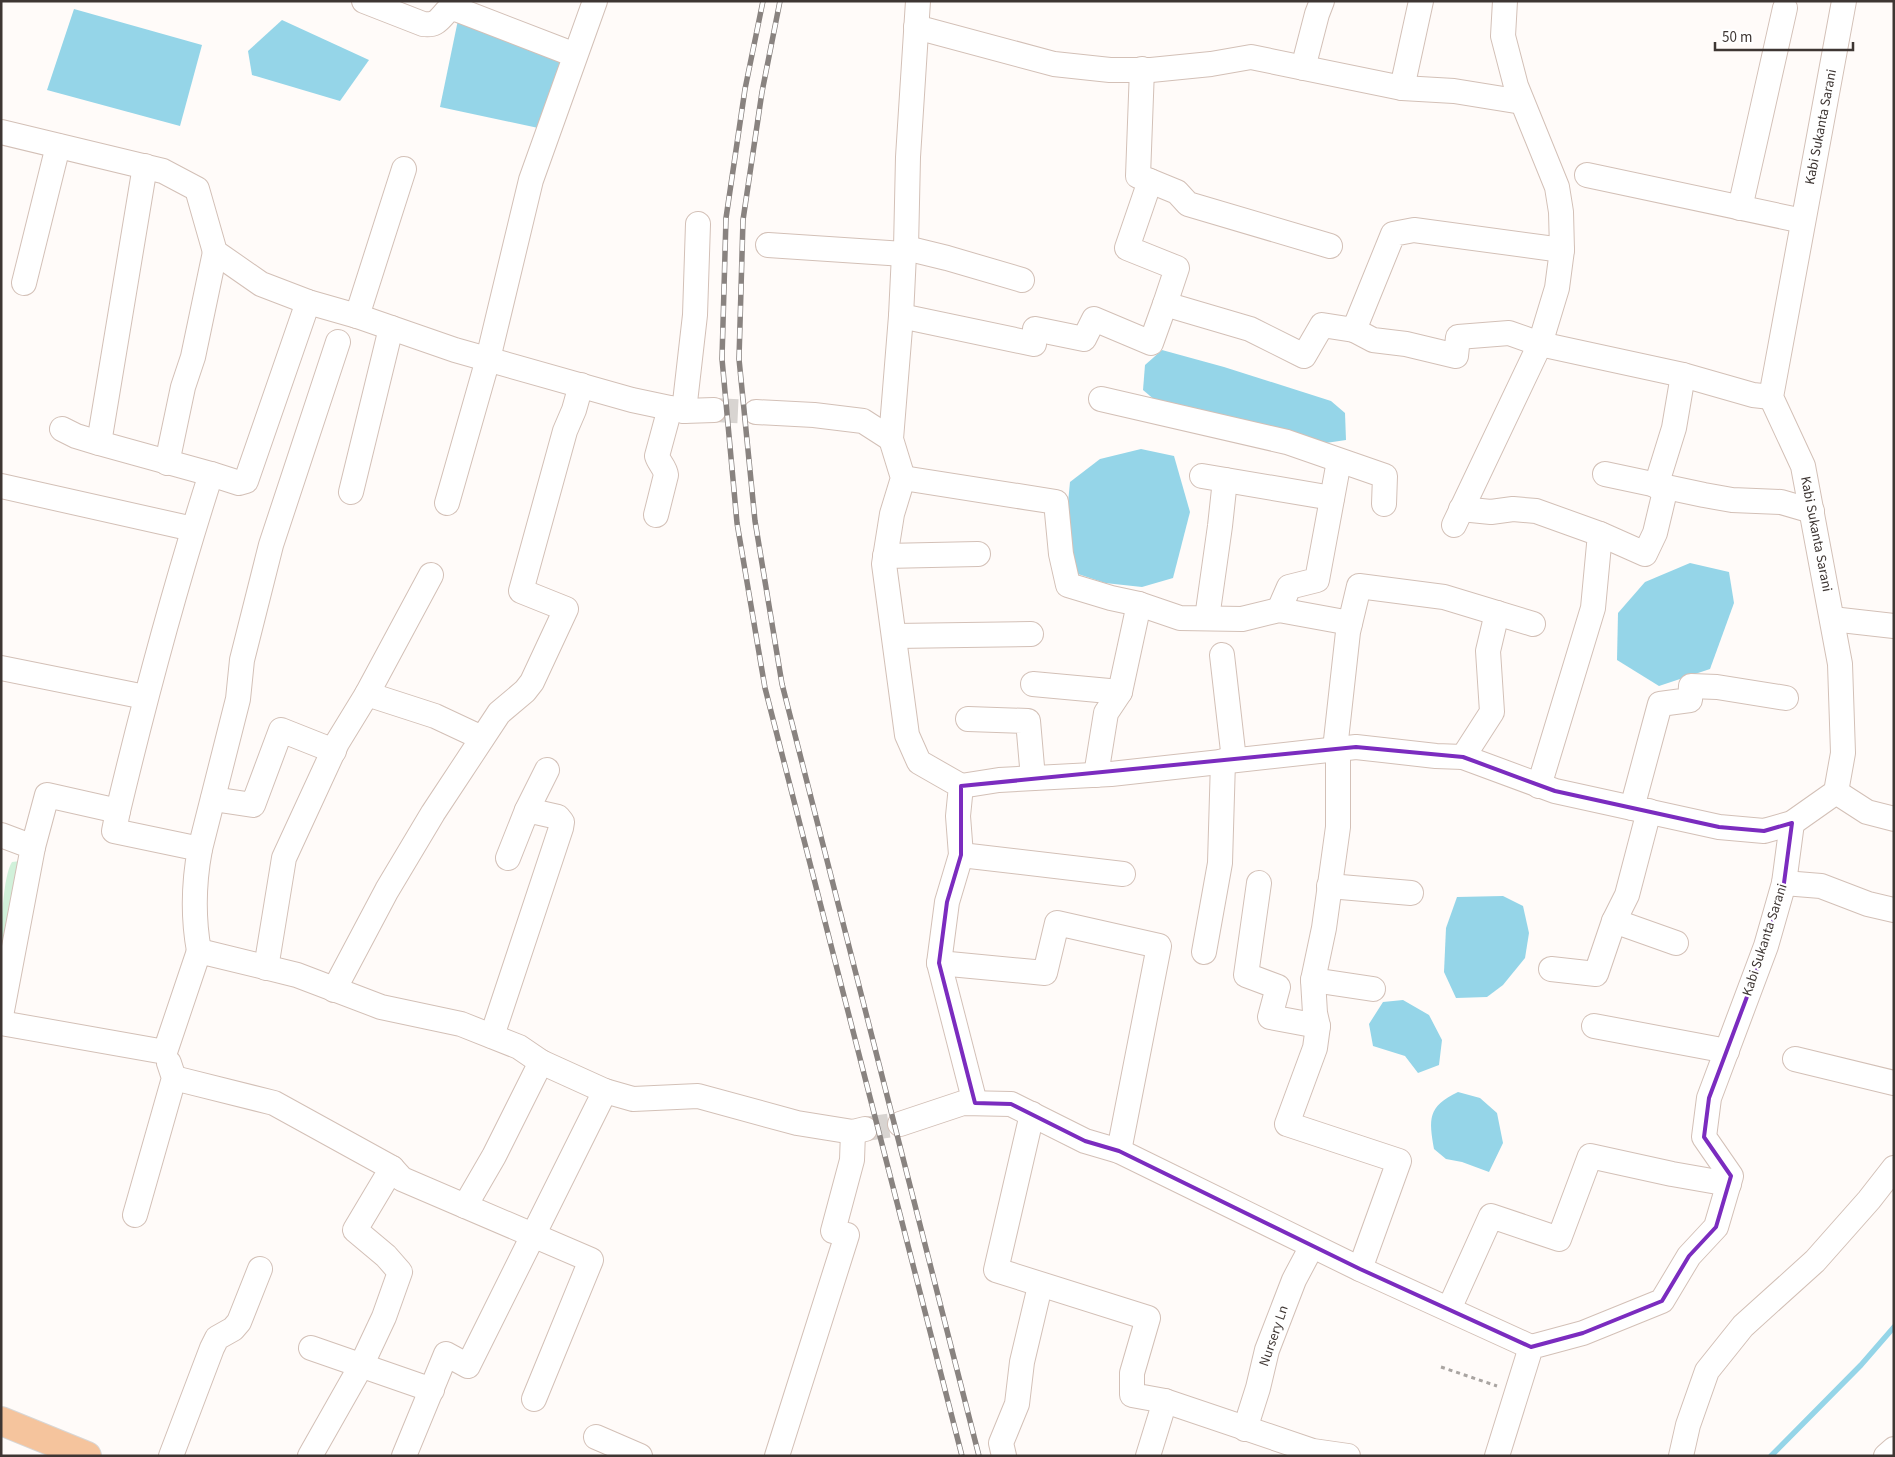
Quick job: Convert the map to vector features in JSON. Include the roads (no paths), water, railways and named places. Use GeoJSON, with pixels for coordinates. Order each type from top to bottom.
{"type":"FeatureCollection","features":[{"type":"Feature","properties":{"kind":"main road"},"geometry":{"type":"LineString","coordinates":[[1,1421],[74,1453]]}},
{"type":"Feature","properties":{"kind":"street"},"geometry":{"type":"LineString","coordinates":[[364,1],[423,24],[432,25],[438,22],[448,10],[456,9],[576,55]]}},
{"type":"Feature","properties":{"kind":"street"},"geometry":{"type":"LineString","coordinates":[[447,503],[488,359],[531,180],[595,1]]}},
{"type":"Feature","properties":{"kind":"street"},"geometry":{"type":"LineString","coordinates":[[918,1],[908,157],[901,316],[891,439],[903,478],[892,514],[884,564],[907,735],[919,762],[960,786],[999,780],[1096,775],[1356,747],[1436,756],[1463,757],[1539,786],[1719,827],[1764,831],[1792,823],[1836,792],[1867,812],[1894,819]]}},
{"type":"Feature","properties":{"kind":"street"},"geometry":{"type":"LineString","coordinates":[[1303,68],[1316,14],[1322,1]]}},
{"type":"Feature","properties":{"kind":"street"},"geometry":{"type":"LineString","coordinates":[[1402,88],[1421,1]]}},
{"type":"Feature","properties":{"kind":"street"},"geometry":{"type":"LineString","coordinates":[[1505,1],[1503,36],[1516,86],[1556,187],[1561,212],[1562,250],[1558,288],[1540,344],[1458,517],[1513,509],[1536,511],[1600,534],[1645,554],[1655,533],[1661,486],[1674,428],[1682,375]]}},
{"type":"Feature","properties":{"kind":"street","name":"Kabi Sukanta Sarani"},"geometry":{"type":"LineString","coordinates":[[1836,792],[1843,754],[1840,664],[1803,466],[1771,397],[1844,1]]}},
{"type":"Feature","properties":{"kind":"street"},"geometry":{"type":"LineString","coordinates":[[1740,208],[1785,8]]}},
{"type":"Feature","properties":{"kind":"street"},"geometry":{"type":"LineString","coordinates":[[916,27],[1054,64],[1110,70],[1142,70],[1211,64],[1252,57],[1402,88],[1454,91],[1522,102]]}},
{"type":"Feature","properties":{"kind":"street"},"geometry":{"type":"LineString","coordinates":[[1142,70],[1138,176],[1177,192],[1188,204],[1330,246]]}},
{"type":"Feature","properties":{"kind":"street"},"geometry":{"type":"LineString","coordinates":[[1,132],[163,170],[197,189],[215,252],[193,357],[183,387],[167,463]]}},
{"type":"Feature","properties":{"kind":"street"},"geometry":{"type":"LineString","coordinates":[[24,283],[58,146]]}},
{"type":"Feature","properties":{"kind":"street"},"geometry":{"type":"LineString","coordinates":[[99,443],[144,166]]}},
{"type":"Feature","properties":{"kind":"street"},"geometry":{"type":"LineString","coordinates":[[357,316],[404,170]]}},
{"type":"Feature","properties":{"kind":"street"},"geometry":{"type":"LineString","coordinates":[[1587,175],[1803,222]]}},
{"type":"Feature","properties":{"kind":"street"},"geometry":{"type":"LineString","coordinates":[[901,316],[1034,344],[1035,329],[1084,338],[1094,319],[1151,343],[1177,268],[1127,248],[1150,181]]}},
{"type":"Feature","properties":{"kind":"street"},"geometry":{"type":"LineString","coordinates":[[656,515],[666,474],[657,456],[677,410],[695,314],[698,224]]}},
{"type":"Feature","properties":{"kind":"street"},"geometry":{"type":"LineString","coordinates":[[1354,330],[1393,234],[1414,230],[1562,250]]}},
{"type":"Feature","properties":{"kind":"street"},"geometry":{"type":"LineString","coordinates":[[768,246],[905,251],[947,258],[1022,280]]}},
{"type":"Feature","properties":{"kind":"street"},"geometry":{"type":"LineString","coordinates":[[215,252],[262,284],[308,302],[488,359],[632,400],[677,410],[714,410]]}},
{"type":"Feature","properties":{"kind":"street"},"geometry":{"type":"LineString","coordinates":[[62,429],[76,436],[167,463],[239,483],[246,481],[308,302]]}},
{"type":"Feature","properties":{"kind":"street"},"geometry":{"type":"LineString","coordinates":[[1165,304],[1250,329],[1304,356],[1322,325],[1354,330],[1373,340],[1406,344],[1456,356],[1458,337],[1509,333],[1540,344],[1682,375],[1753,395],[1771,397]]}},
{"type":"Feature","properties":{"kind":"street"},"geometry":{"type":"LineString","coordinates":[[351,492],[391,328]]}},
{"type":"Feature","properties":{"kind":"street"},"geometry":{"type":"LineString","coordinates":[[135,1215],[174,1078],[166,1052],[199,951],[195,930],[197,869],[200,849],[238,699],[242,660],[271,545],[338,342]]}},
{"type":"Feature","properties":{"kind":"street"},"geometry":{"type":"LineString","coordinates":[[334,990],[387,890],[433,813],[498,713],[525,691],[532,682],[566,609],[521,591],[565,431],[574,410],[581,385]]}},
{"type":"Feature","properties":{"kind":"street"},"geometry":{"type":"LineString","coordinates":[[1100,399],[1287,442],[1385,476],[1384,504]]}},
{"type":"Feature","properties":{"kind":"street"},"geometry":{"type":"LineString","coordinates":[[756,412],[814,415],[863,421],[891,439]]}},
{"type":"Feature","properties":{"kind":"street"},"geometry":{"type":"LineString","coordinates":[[1279,610],[1289,587],[1317,580],[1339,461]]}},
{"type":"Feature","properties":{"kind":"street"},"geometry":{"type":"LineString","coordinates":[[200,849],[114,831],[145,697],[211,474]]}},
{"type":"Feature","properties":{"kind":"street"},"geometry":{"type":"LineString","coordinates":[[1605,474],[1732,500],[1781,502],[1812,511]]}},
{"type":"Feature","properties":{"kind":"street"},"geometry":{"type":"LineString","coordinates":[[903,478],[1056,502],[1061,554],[1068,585],[1139,604],[1180,618],[1242,619],[1279,610],[1350,622]]}},
{"type":"Feature","properties":{"kind":"street"},"geometry":{"type":"LineString","coordinates":[[1207,618],[1220,526],[1213,478],[1332,498]]}},
{"type":"Feature","properties":{"kind":"street"},"geometry":{"type":"LineString","coordinates":[[1,486],[194,529]]}},
{"type":"Feature","properties":{"kind":"street"},"geometry":{"type":"LineString","coordinates":[[1539,786],[1593,608],[1600,534]]}},
{"type":"Feature","properties":{"kind":"street"},"geometry":{"type":"LineString","coordinates":[[885,556],[978,554]]}},
{"type":"Feature","properties":{"kind":"street"},"geometry":{"type":"LineString","coordinates":[[266,968],[284,858],[334,750],[367,694],[431,575]]}},
{"type":"Feature","properties":{"kind":"street"},"geometry":{"type":"LineString","coordinates":[[1360,1269],[1399,1160],[1287,1124],[1315,1048],[1318,1026],[1313,980],[1324,928],[1338,827],[1337,749],[1350,622],[1359,586],[1444,597],[1533,624]]}},
{"type":"Feature","properties":{"kind":"street"},"geometry":{"type":"LineString","coordinates":[[1096,775],[1106,713],[1120,692],[1139,604]]}},
{"type":"Feature","properties":{"kind":"street"},"geometry":{"type":"LineString","coordinates":[[1463,757],[1492,712],[1488,651],[1497,613]]}},
{"type":"Feature","properties":{"kind":"street"},"geometry":{"type":"LineString","coordinates":[[1832,619],[1894,626]]}},
{"type":"Feature","properties":{"kind":"street"},"geometry":{"type":"LineString","coordinates":[[895,636],[1031,634]]}},
{"type":"Feature","properties":{"kind":"street"},"geometry":{"type":"LineString","coordinates":[[1204,952],[1220,863],[1229,760],[1222,655]]}},
{"type":"Feature","properties":{"kind":"street"},"geometry":{"type":"LineString","coordinates":[[1,668],[145,697]]}},
{"type":"Feature","properties":{"kind":"street"},"geometry":{"type":"LineString","coordinates":[[1033,684],[1120,692]]}},
{"type":"Feature","properties":{"kind":"street"},"geometry":{"type":"LineString","coordinates":[[1551,969],[1596,974],[1614,921],[1627,895],[1640,810],[1660,704],[1690,700],[1691,686],[1717,687],[1786,698]]}},
{"type":"Feature","properties":{"kind":"street"},"geometry":{"type":"LineString","coordinates":[[367,694],[435,716],[482,738]]}},
{"type":"Feature","properties":{"kind":"street"},"geometry":{"type":"LineString","coordinates":[[968,719],[1028,720],[1032,778]]}},
{"type":"Feature","properties":{"kind":"street"},"geometry":{"type":"LineString","coordinates":[[213,799],[253,805],[280,730],[334,750]]}},
{"type":"Feature","properties":{"kind":"street"},"geometry":{"type":"LineString","coordinates":[[508,858],[527,810],[547,770]]}},
{"type":"Feature","properties":{"kind":"street"},"geometry":{"type":"LineString","coordinates":[[960,786],[958,816],[961,855],[947,902],[939,963],[975,1103]]}},
{"type":"Feature","properties":{"kind":"street"},"geometry":{"type":"LineString","coordinates":[[1,1016],[33,847],[47,795],[118,812]]}},
{"type":"Feature","properties":{"kind":"street"},"geometry":{"type":"LineString","coordinates":[[492,1036],[562,822],[558,818],[527,810]]}},
{"type":"Feature","properties":{"kind":"street","name":"Kabi Sukanta Sarani"},"geometry":{"type":"LineString","coordinates":[[1729,1184],[1731,1176],[1704,1137],[1709,1098],[1766,946],[1784,883],[1792,823]]}},
{"type":"Feature","properties":{"kind":"street"},"geometry":{"type":"LineString","coordinates":[[1,835],[33,847]]}},
{"type":"Feature","properties":{"kind":"street"},"geometry":{"type":"LineString","coordinates":[[961,855],[1124,874]]}},
{"type":"Feature","properties":{"kind":"street"},"geometry":{"type":"LineString","coordinates":[[1259,883],[1246,975],[1278,987],[1270,1017],[1318,1026]]}},
{"type":"Feature","properties":{"kind":"street"},"geometry":{"type":"LineString","coordinates":[[1784,883],[1821,886],[1868,904],[1894,910]]}},
{"type":"Feature","properties":{"kind":"street"},"geometry":{"type":"LineString","coordinates":[[1329,886],[1411,893]]}},
{"type":"Feature","properties":{"kind":"street"},"geometry":{"type":"LineString","coordinates":[[1614,921],[1676,943]]}},
{"type":"Feature","properties":{"kind":"street"},"geometry":{"type":"LineString","coordinates":[[939,963],[1045,973],[1057,923],[1159,946],[1119,1151]]}},
{"type":"Feature","properties":{"kind":"street"},"geometry":{"type":"LineString","coordinates":[[199,951],[297,975],[382,1007],[461,1024],[519,1047],[541,1062],[605,1092],[633,1099],[698,1096],[797,1122],[859,1130],[832,1231],[847,1235],[777,1456]]}},
{"type":"Feature","properties":{"kind":"street"},"geometry":{"type":"LineString","coordinates":[[1313,980],[1373,989]]}},
{"type":"Feature","properties":{"kind":"street"},"geometry":{"type":"LineString","coordinates":[[1,1023],[166,1052]]}},
{"type":"Feature","properties":{"kind":"street"},"geometry":{"type":"LineString","coordinates":[[1594,1026],[1727,1052]]}},
{"type":"Feature","properties":{"kind":"street"},"geometry":{"type":"LineString","coordinates":[[1795,1059],[1894,1083]]}},
{"type":"Feature","properties":{"kind":"street"},"geometry":{"type":"LineString","coordinates":[[465,1206],[506,1132],[541,1062]]}},
{"type":"Feature","properties":{"kind":"street"},"geometry":{"type":"LineString","coordinates":[[174,1078],[274,1103],[392,1168],[402,1179],[591,1260],[534,1398]]}},
{"type":"Feature","properties":{"kind":"street"},"geometry":{"type":"LineString","coordinates":[[404,1456],[446,1354],[468,1366],[605,1092]]}},
{"type":"Feature","properties":{"kind":"street"},"geometry":{"type":"LineString","coordinates":[[900,1124],[964,1103],[1011,1104],[1085,1141],[1119,1151],[1360,1269],[1531,1347],[1583,1333],[1662,1301],[1689,1256],[1716,1227],[1729,1184],[1590,1156],[1559,1239],[1491,1216],[1449,1309]]}},
{"type":"Feature","properties":{"kind":"street"},"geometry":{"type":"LineString","coordinates":[[1032,1114],[996,1270],[1040,1286],[1148,1318],[1132,1373],[1132,1395],[1165,1401],[1313,1451],[1348,1456]]}},
{"type":"Feature","properties":{"kind":"street"},"geometry":{"type":"LineString","coordinates":[[310,1456],[361,1366],[384,1317],[400,1272],[386,1256],[354,1230],[392,1168]]}},
{"type":"Feature","properties":{"kind":"street"},"geometry":{"type":"LineString","coordinates":[[1681,1456],[1688,1425],[1707,1371],[1743,1326],[1815,1261],[1869,1200],[1894,1168]]}},
{"type":"Feature","properties":{"kind":"street","name":"Nursery Ln"},"geometry":{"type":"LineString","coordinates":[[1245,1429],[1258,1388],[1267,1350],[1294,1280],[1312,1246]]}},
{"type":"Feature","properties":{"kind":"street"},"geometry":{"type":"LineString","coordinates":[[171,1456],[212,1348],[217,1338],[233,1329],[239,1322],[260,1269]]}},
{"type":"Feature","properties":{"kind":"street"},"geometry":{"type":"LineString","coordinates":[[1004,1456],[1001,1444],[1017,1404],[1022,1362],[1040,1286]]}},
{"type":"Feature","properties":{"kind":"street"},"geometry":{"type":"LineString","coordinates":[[1497,1456],[1531,1347]]}},
{"type":"Feature","properties":{"kind":"street"},"geometry":{"type":"LineString","coordinates":[[311,1348],[432,1390]]}},
{"type":"Feature","properties":{"kind":"street"},"geometry":{"type":"LineString","coordinates":[[1148,1456],[1165,1401]]}},
{"type":"Feature","properties":{"kind":"street"},"geometry":{"type":"LineString","coordinates":[[596,1438],[640,1456]]}},
{"type":"Feature","properties":{"kind":"street"},"geometry":{"type":"LineString","coordinates":[[1886,1456],[1894,1449]]}},
{"type":"Feature","properties":{"kind":"water"},"geometry":{"type":"Polygon","coordinates":[[[74,9],[202,45],[180,126],[47,90],[74,9]]]}},
{"type":"Feature","properties":{"kind":"water"},"geometry":{"type":"Polygon","coordinates":[[[282,20],[369,60],[340,101],[252,75],[248,51],[282,20]]]}},
{"type":"Feature","properties":{"kind":"water"},"geometry":{"type":"Polygon","coordinates":[[[458,20],[561,57],[543,129],[440,107],[458,20]]]}},
{"type":"Feature","properties":{"kind":"water"},"geometry":{"type":"Polygon","coordinates":[[[1162,350],[1224,367],[1331,401],[1345,413],[1346,440],[1319,444],[1156,401],[1143,390],[1145,365],[1162,350]]]}},
{"type":"Feature","properties":{"kind":"water"},"geometry":{"type":"Polygon","coordinates":[[[1141,449],[1174,456],[1190,512],[1173,578],[1142,587],[1105,583],[1075,573],[1065,535],[1070,482],[1100,459],[1141,449]]]}},
{"type":"Feature","properties":{"kind":"water"},"geometry":{"type":"Polygon","coordinates":[[[1690,563],[1729,572],[1734,603],[1710,669],[1659,686],[1617,660],[1618,613],[1645,582],[1690,563]]]}},
{"type":"Feature","properties":{"kind":"water"},"geometry":{"type":"Polygon","coordinates":[[[1503,896],[1523,906],[1529,933],[1525,958],[1503,985],[1487,997],[1456,998],[1444,972],[1446,928],[1457,897],[1503,896]]]}},
{"type":"Feature","properties":{"kind":"water"},"geometry":{"type":"Polygon","coordinates":[[[1403,1000],[1429,1015],[1442,1040],[1439,1065],[1418,1073],[1405,1056],[1373,1046],[1369,1024],[1383,1002],[1403,1000]]]}},
{"type":"Feature","properties":{"kind":"water"},"geometry":{"type":"Polygon","coordinates":[[[1458,1092],[1480,1098],[1497,1113],[1503,1143],[1489,1172],[1462,1162],[1446,1159],[1434,1149],[1431,1130],[1432,1115],[1440,1103],[1458,1092]]]}},
{"type":"Feature","properties":{"kind":"waterway"},"geometry":{"type":"LineString","coordinates":[[1771,1456],[1861,1365],[1894,1327]]}},
{"type":"Feature","properties":{"kind":"tunnel"},"geometry":{"type":"LineString","coordinates":[[714,410],[756,412]]}},
{"type":"Feature","properties":{"kind":"tunnel"},"geometry":{"type":"LineString","coordinates":[[865,1129],[900,1124]]}},
{"type":"Feature","properties":{"kind":"railway"},"geometry":{"type":"LineString","coordinates":[[763,1],[745,89],[726,218],[722,359],[737,523],[765,688],[962,1456]]}},
{"type":"Feature","properties":{"kind":"railway"},"geometry":{"type":"LineString","coordinates":[[780,1],[762,92],[743,220],[739,359],[755,521],[782,684],[979,1456]]}}]}
